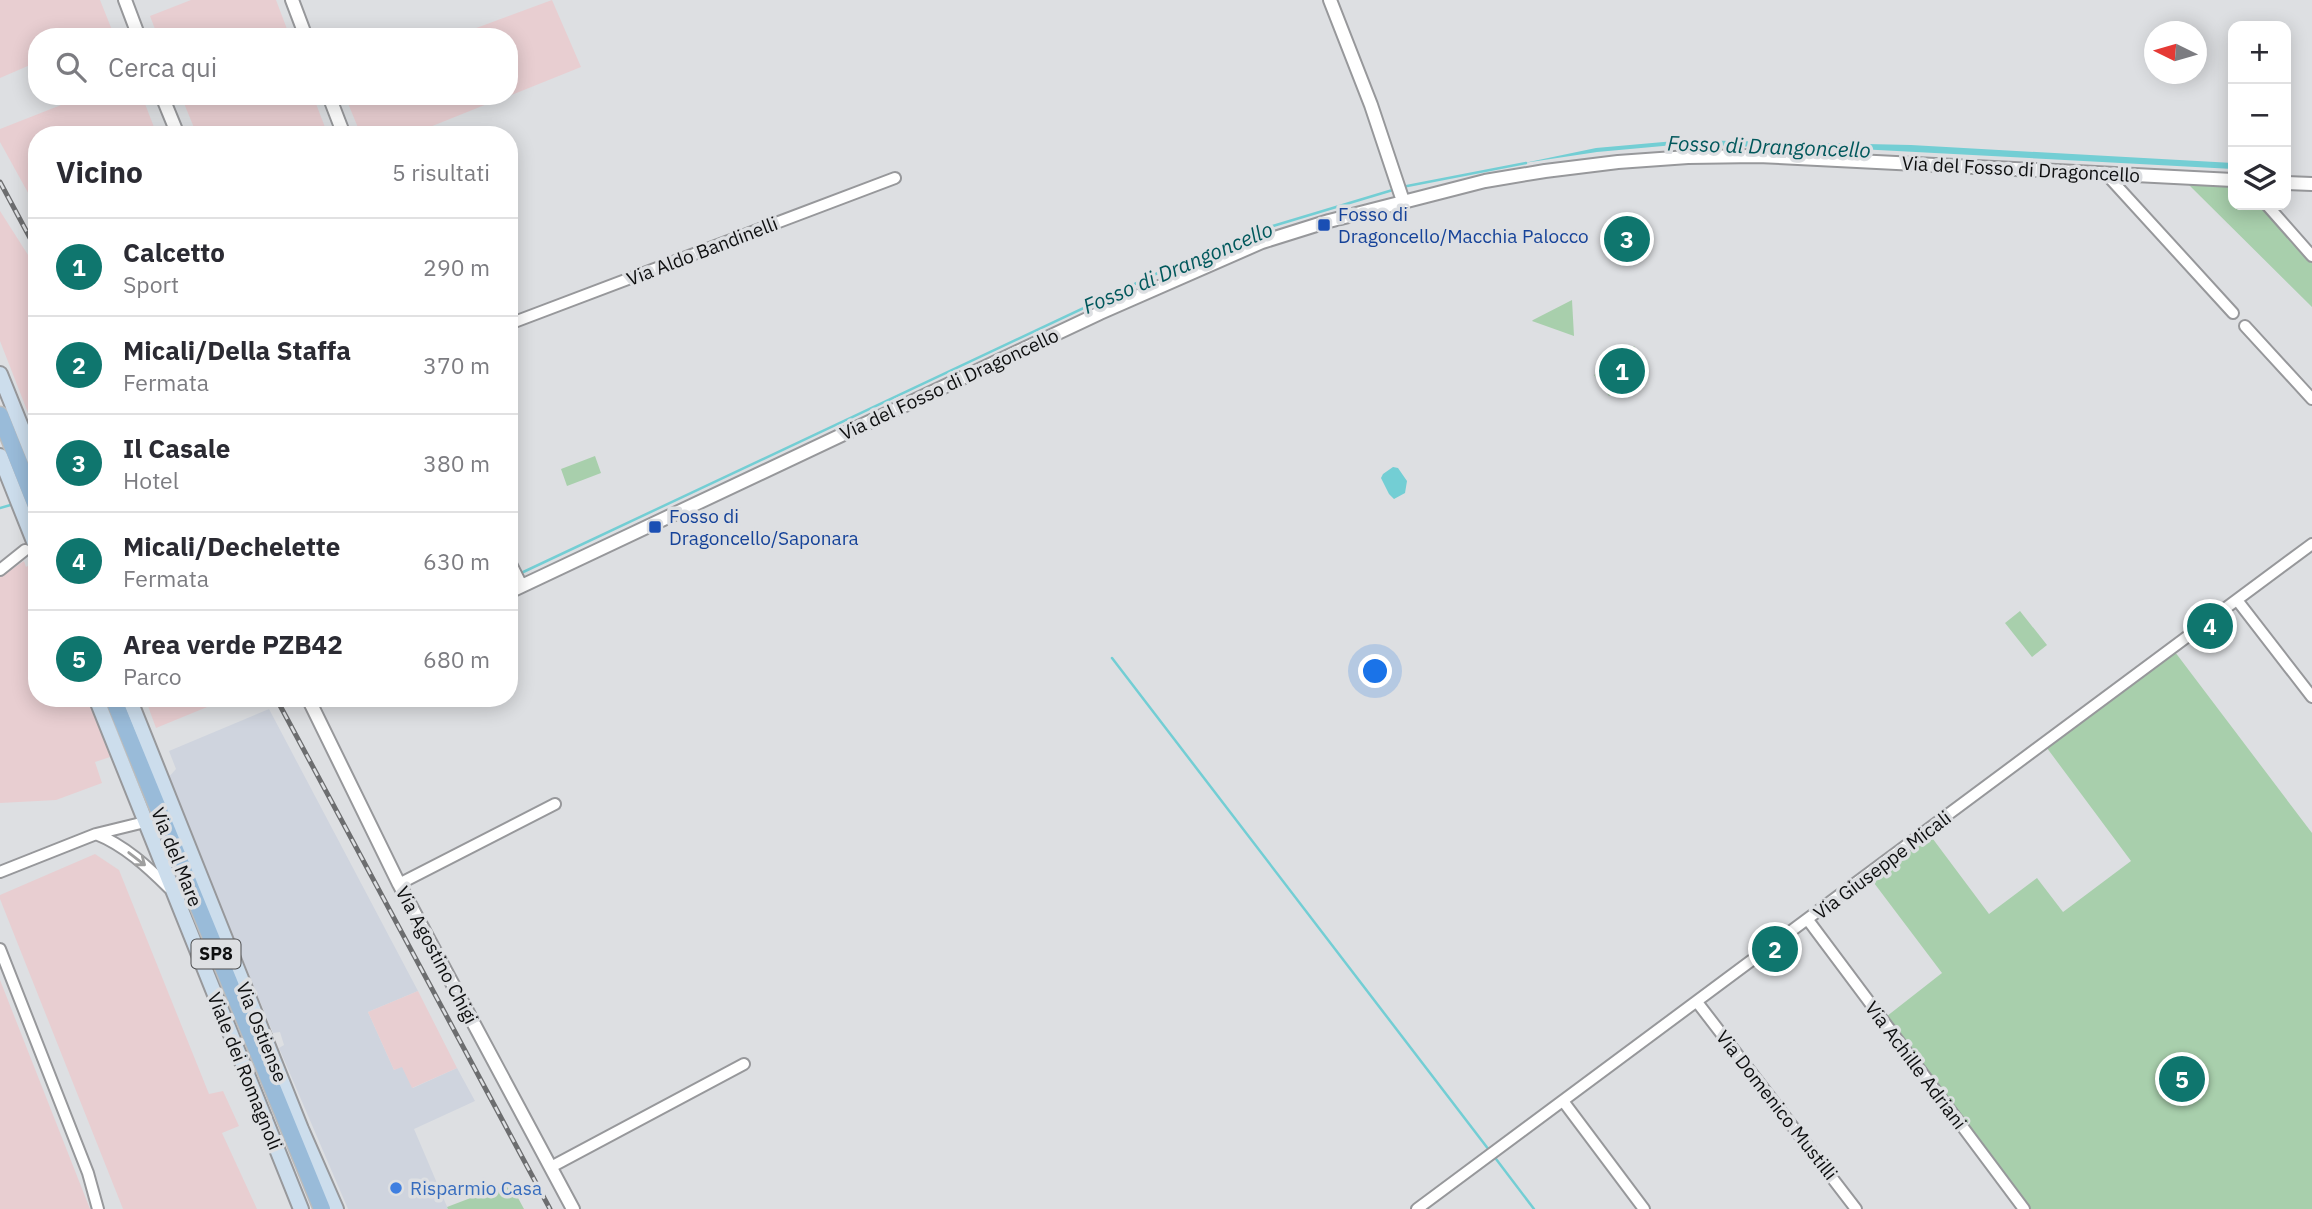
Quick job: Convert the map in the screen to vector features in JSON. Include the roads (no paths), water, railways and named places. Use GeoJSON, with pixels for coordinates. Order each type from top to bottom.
{"type":"FeatureCollection","features":[{"type":"Feature","properties":{"kind":"main road"},"geometry":{"type":"LineString","coordinates":[[0,374],[28,444]]}},
{"type":"Feature","properties":{"kind":"main road"},"geometry":{"type":"LineString","coordinates":[[0,415],[20,485]]}},
{"type":"Feature","properties":{"kind":"main road"},"geometry":{"type":"LineString","coordinates":[[0,456],[28,501]]}},
{"type":"Feature","properties":{"kind":"main road","name":"Viale dei Romagnoli"},"geometry":{"type":"LineString","coordinates":[[100,707],[301,1209]]}},
{"type":"Feature","properties":{"kind":"main road","name":"Via del Mare"},"geometry":{"type":"LineString","coordinates":[[117,707],[322,1209]]}},
{"type":"Feature","properties":{"kind":"main road","name":"Via Ostiense"},"geometry":{"type":"LineString","coordinates":[[134,707],[336,1209]]}},
{"type":"Feature","properties":{"kind":"street"},"geometry":{"type":"LineString","coordinates":[[125,0],[136,28]]}},
{"type":"Feature","properties":{"kind":"street"},"geometry":{"type":"LineString","coordinates":[[292,0],[303,28]]}},
{"type":"Feature","properties":{"kind":"street"},"geometry":{"type":"LineString","coordinates":[[1330,0],[1371,105],[1400,192]]}},
{"type":"Feature","properties":{"kind":"street"},"geometry":{"type":"LineString","coordinates":[[165,105],[174,126]]}},
{"type":"Feature","properties":{"kind":"street"},"geometry":{"type":"LineString","coordinates":[[332,105],[341,126]]}},
{"type":"Feature","properties":{"kind":"street","name":"Via del Fosso di Dragoncello"},"geometry":{"type":"LineString","coordinates":[[518,586],[1100,313],[1262,242],[1329,220],[1400,192],[1618,162],[1688,157],[1797,157],[2228,180]]}},
{"type":"Feature","properties":{"kind":"street"},"geometry":{"type":"LineString","coordinates":[[2106,174],[2233,313]]}},
{"type":"Feature","properties":{"kind":"street","name":"Via Aldo Bandinelli"},"geometry":{"type":"LineString","coordinates":[[518,321],[895,178]]}},
{"type":"Feature","properties":{"kind":"street"},"geometry":{"type":"LineString","coordinates":[[2291,183],[2312,184]]}},
{"type":"Feature","properties":{"kind":"street"},"geometry":{"type":"LineString","coordinates":[[2271,210],[2312,256]]}},
{"type":"Feature","properties":{"kind":"street"},"geometry":{"type":"LineString","coordinates":[[2245,326],[2312,400]]}},
{"type":"Feature","properties":{"kind":"street","name":"Via Giuseppe Micali"},"geometry":{"type":"LineString","coordinates":[[1417,1209],[2312,544]]}},
{"type":"Feature","properties":{"kind":"street"},"geometry":{"type":"LineString","coordinates":[[0,570],[28,552]]}},
{"type":"Feature","properties":{"kind":"street"},"geometry":{"type":"LineString","coordinates":[[2237,600],[2312,697]]}},
{"type":"Feature","properties":{"kind":"street","name":"Via Agostino Chigi"},"geometry":{"type":"LineString","coordinates":[[312,707],[399,884],[573,1209]]}},
{"type":"Feature","properties":{"kind":"street"},"geometry":{"type":"LineString","coordinates":[[399,884],[555,804]]}},
{"type":"Feature","properties":{"kind":"street"},"geometry":{"type":"LineString","coordinates":[[0,872],[96,834],[145,822]]}},
{"type":"Feature","properties":{"kind":"street"},"geometry":{"type":"LineString","coordinates":[[96,834],[123,848],[155,873],[173,892]]}},
{"type":"Feature","properties":{"kind":"street","name":"Via Achille Adriani"},"geometry":{"type":"LineString","coordinates":[[1808,920],[2024,1209]]}},
{"type":"Feature","properties":{"kind":"street"},"geometry":{"type":"LineString","coordinates":[[0,949],[99,1207]]}},
{"type":"Feature","properties":{"kind":"street","name":"Via Domenico Mustilli"},"geometry":{"type":"LineString","coordinates":[[1697,1002],[1856,1209]]}},
{"type":"Feature","properties":{"kind":"street"},"geometry":{"type":"LineString","coordinates":[[551,1167],[744,1064]]}},
{"type":"Feature","properties":{"kind":"street"},"geometry":{"type":"LineString","coordinates":[[1563,1101],[1644,1209]]}},
{"type":"Feature","properties":{"kind":"water"},"geometry":{"type":"Polygon","coordinates":[[[1686,140],[1911,145],[2228,163],[2228,169],[1859,149],[1674,145],[1597,152],[1524,163],[1596,148],[1686,140]]]}},
{"type":"Feature","properties":{"kind":"water"},"geometry":{"type":"Polygon","coordinates":[[[1393,467],[1398,468],[1407,481],[1405,493],[1394,499],[1381,478],[1393,467]]]}},
{"type":"Feature","properties":{"kind":"waterway","name":"Fosso di Drangoncello"},"geometry":{"type":"LineString","coordinates":[[1402,187],[1526,163]]}},
{"type":"Feature","properties":{"kind":"waterway","name":"Fosso di Drangoncello"},"geometry":{"type":"LineString","coordinates":[[519,574],[1192,257],[1263,229],[1396,189]]}},
{"type":"Feature","properties":{"kind":"waterway","name":"Fosso di Drangoncello"},"geometry":{"type":"LineString","coordinates":[[0,508],[14,504]]}},
{"type":"Feature","properties":{"kind":"waterway"},"geometry":{"type":"LineString","coordinates":[[1112,658],[1489,1150]]}},
{"type":"Feature","properties":{"kind":"waterway"},"geometry":{"type":"LineString","coordinates":[[1493,1155],[1534,1209]]}},
{"type":"Feature","properties":{"kind":"railway"},"geometry":{"type":"LineString","coordinates":[[0,182],[28,234]]}},
{"type":"Feature","properties":{"kind":"railway"},"geometry":{"type":"LineString","coordinates":[[281,707],[550,1209]]}},
{"type":"Feature","properties":{"kind":"place","name":"Fosso di Dragoncello/Macchia Palocco"},"geometry":{"type":"Point","coordinates":[1324,225]}},
{"type":"Feature","properties":{"kind":"place","name":"Il Casale"},"geometry":{"type":"Point","coordinates":[1627,239]}},
{"type":"Feature","properties":{"kind":"place","name":"Calcetto"},"geometry":{"type":"Point","coordinates":[1622,371]}},
{"type":"Feature","properties":{"kind":"place","name":"Fosso di Dragoncello/Saponara"},"geometry":{"type":"Point","coordinates":[655,527]}},
{"type":"Feature","properties":{"kind":"place","name":"Micali/Dechelette"},"geometry":{"type":"Point","coordinates":[2210,626]}},
{"type":"Feature","properties":{"kind":"place","name":"Micali/Della Staffa"},"geometry":{"type":"Point","coordinates":[1775,949]}},
{"type":"Feature","properties":{"kind":"place","name":"Area verde PZB42"},"geometry":{"type":"Point","coordinates":[2182,1079]}},
{"type":"Feature","properties":{"kind":"place","name":"Risparmio Casa"},"geometry":{"type":"Point","coordinates":[396,1188]}}]}
